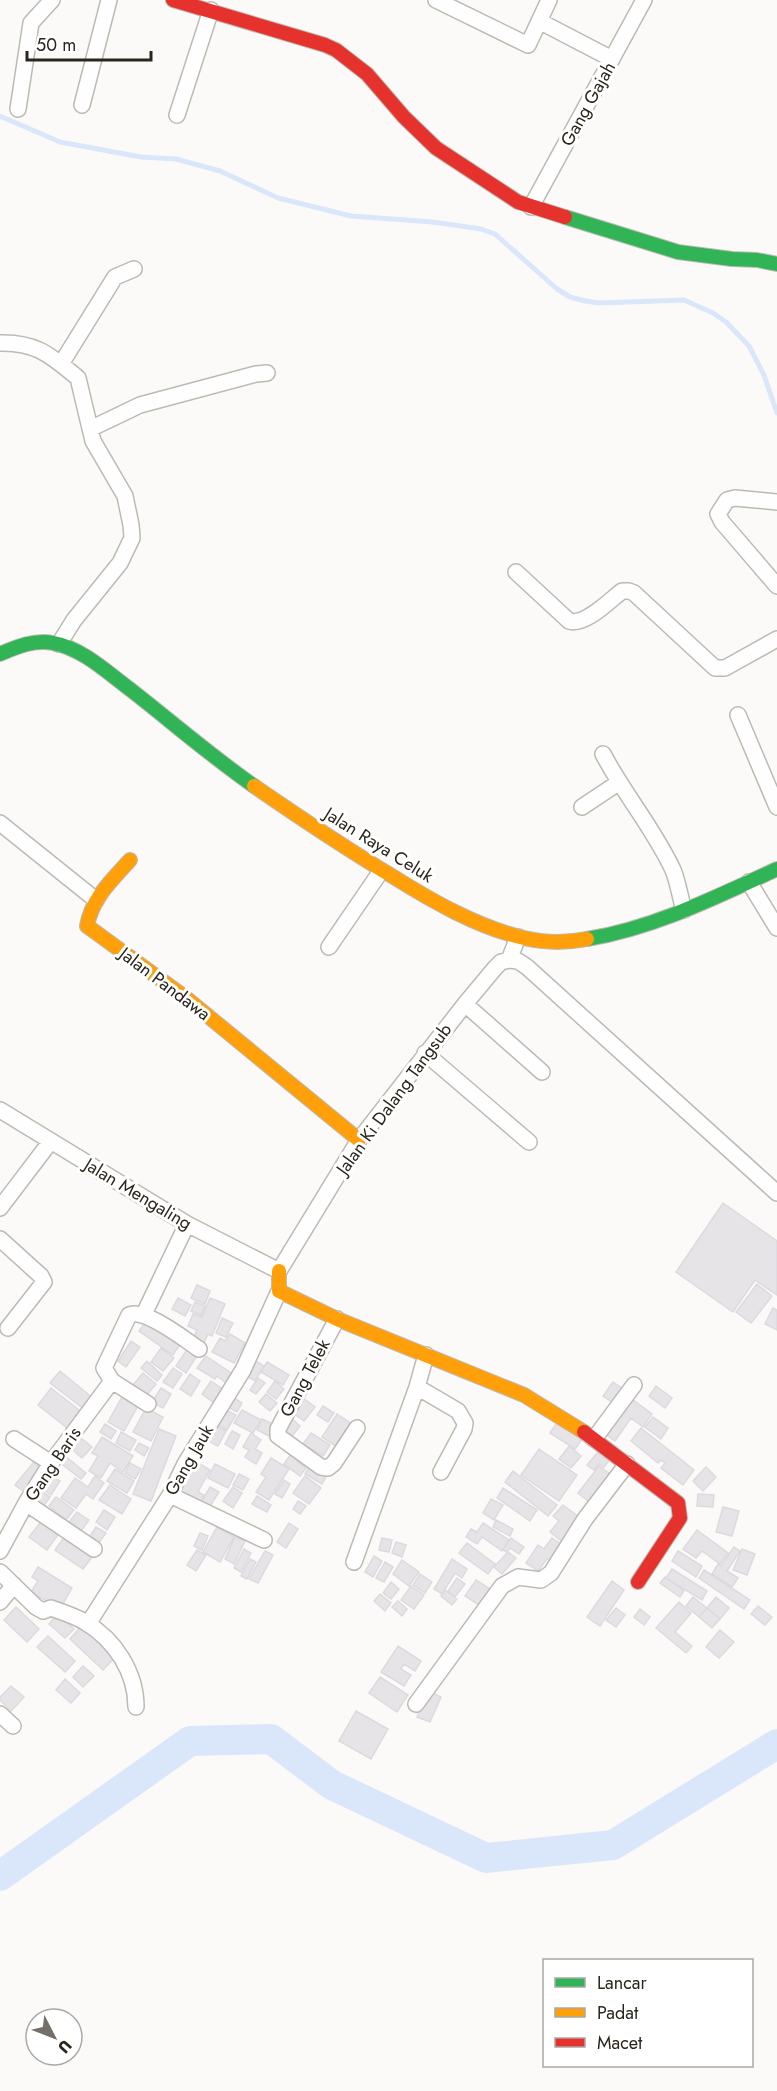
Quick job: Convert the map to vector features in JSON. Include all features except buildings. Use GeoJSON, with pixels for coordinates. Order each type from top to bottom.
{"type":"FeatureCollection","features":[{"type":"Feature","properties":{"kind":"main road"},"geometry":{"type":"LineString","coordinates":[[173,0],[212,10],[336,50],[367,74],[404,117],[436,148],[518,202],[678,252],[777,264]]}},
{"type":"Feature","properties":{"kind":"main road","name":"Jalan Raya Celuk"},"geometry":{"type":"LineString","coordinates":[[0,654],[19,645],[40,642],[59,644],[87,657],[133,691],[225,766],[381,870],[452,909],[518,937],[548,942],[573,942],[611,935],[684,910],[777,869]]}},
{"type":"Feature","properties":{"kind":"main road"},"geometry":{"type":"LineString","coordinates":[[96,900],[130,860]]}},
{"type":"Feature","properties":{"kind":"main road","name":"Jalan Pandawa"},"geometry":{"type":"LineString","coordinates":[[96,900],[89,917],[87,926],[89,928],[186,998],[359,1140]]}},
{"type":"Feature","properties":{"kind":"main road"},"geometry":{"type":"LineString","coordinates":[[279,1271],[279,1291],[337,1319],[524,1395],[594,1439],[678,1503],[680,1518],[638,1582]]}},
{"type":"Feature","properties":{"kind":"street"},"geometry":{"type":"LineString","coordinates":[[18,109],[31,23],[52,0]]}},
{"type":"Feature","properties":{"kind":"street"},"geometry":{"type":"LineString","coordinates":[[82,105],[109,0]]}},
{"type":"Feature","properties":{"kind":"street"},"geometry":{"type":"LineString","coordinates":[[436,0],[528,45],[549,0]]}},
{"type":"Feature","properties":{"kind":"street","name":"Gang Gajah"},"geometry":{"type":"LineString","coordinates":[[531,207],[645,0]]}},
{"type":"Feature","properties":{"kind":"street"},"geometry":{"type":"LineString","coordinates":[[177,115],[212,10]]}},
{"type":"Feature","properties":{"kind":"street"},"geometry":{"type":"LineString","coordinates":[[539,21],[612,59]]}},
{"type":"Feature","properties":{"kind":"street"},"geometry":{"type":"LineString","coordinates":[[61,364],[115,277],[134,269]]}},
{"type":"Feature","properties":{"kind":"street"},"geometry":{"type":"LineString","coordinates":[[0,343],[16,342],[37,347],[78,378],[93,441],[125,496],[132,525],[132,538],[120,563],[74,620],[59,644]]}},
{"type":"Feature","properties":{"kind":"street"},"geometry":{"type":"LineString","coordinates":[[90,429],[140,405],[267,373]]}},
{"type":"Feature","properties":{"kind":"street"},"geometry":{"type":"LineString","coordinates":[[777,502],[735,498],[727,500],[718,514],[722,522],[777,586]]}},
{"type":"Feature","properties":{"kind":"street"},"geometry":{"type":"LineString","coordinates":[[516,572],[569,621],[583,620],[622,591],[634,593],[715,668],[724,668],[777,639]]}},
{"type":"Feature","properties":{"kind":"street"},"geometry":{"type":"LineString","coordinates":[[738,715],[777,807]]}},
{"type":"Feature","properties":{"kind":"street"},"geometry":{"type":"LineString","coordinates":[[603,754],[618,783],[673,870],[684,910]]}},
{"type":"Feature","properties":{"kind":"street"},"geometry":{"type":"LineString","coordinates":[[582,807],[618,783]]}},
{"type":"Feature","properties":{"kind":"street"},"geometry":{"type":"LineString","coordinates":[[0,823],[96,900]]}},
{"type":"Feature","properties":{"kind":"street"},"geometry":{"type":"LineString","coordinates":[[329,947],[381,870]]}},
{"type":"Feature","properties":{"kind":"street"},"geometry":{"type":"LineString","coordinates":[[749,882],[777,928]]}},
{"type":"Feature","properties":{"kind":"street","name":"Jalan Ki Dalang Tangsub"},"geometry":{"type":"LineString","coordinates":[[279,1271],[359,1140],[425,1053],[495,968],[501,962],[509,960],[518,937]]}},
{"type":"Feature","properties":{"kind":"street"},"geometry":{"type":"LineString","coordinates":[[509,960],[518,961],[526,967],[777,1193]]}},
{"type":"Feature","properties":{"kind":"street"},"geometry":{"type":"LineString","coordinates":[[465,1004],[542,1072]]}},
{"type":"Feature","properties":{"kind":"street"},"geometry":{"type":"LineString","coordinates":[[425,1053],[530,1142]]}},
{"type":"Feature","properties":{"kind":"street","name":"Jalan Mengaling"},"geometry":{"type":"LineString","coordinates":[[0,1110],[187,1224],[279,1271]]}},
{"type":"Feature","properties":{"kind":"street"},"geometry":{"type":"LineString","coordinates":[[0,1208],[51,1141]]}},
{"type":"Feature","properties":{"kind":"street"},"geometry":{"type":"LineString","coordinates":[[144,1314],[187,1224]]}},
{"type":"Feature","properties":{"kind":"street"},"geometry":{"type":"LineString","coordinates":[[0,1239],[41,1276],[44,1282],[8,1328]]}},
{"type":"Feature","properties":{"kind":"street","name":"Gang Jauk"},"geometry":{"type":"LineString","coordinates":[[88,1624],[170,1495],[185,1464],[243,1370],[279,1291]]}},
{"type":"Feature","properties":{"kind":"street"},"geometry":{"type":"LineString","coordinates":[[148,1404],[112,1380],[106,1373],[105,1364],[126,1318],[133,1313],[144,1314],[199,1349]]}},
{"type":"Feature","properties":{"kind":"street","name":"Gang Telek"},"geometry":{"type":"LineString","coordinates":[[337,1319],[278,1429],[278,1436],[321,1467],[328,1468],[334,1463],[357,1428]]}},
{"type":"Feature","properties":{"kind":"street"},"geometry":{"type":"LineString","coordinates":[[354,1562],[417,1387],[426,1355]]}},
{"type":"Feature","properties":{"kind":"street","name":"Gang Baris"},"geometry":{"type":"LineString","coordinates":[[0,1551],[51,1463],[112,1380]]}},
{"type":"Feature","properties":{"kind":"street"},"geometry":{"type":"LineString","coordinates":[[594,1439],[634,1385]]}},
{"type":"Feature","properties":{"kind":"street"},"geometry":{"type":"LineString","coordinates":[[417,1387],[458,1411],[465,1423],[441,1472]]}},
{"type":"Feature","properties":{"kind":"street"},"geometry":{"type":"LineString","coordinates":[[14,1439],[51,1463]]}},
{"type":"Feature","properties":{"kind":"street"},"geometry":{"type":"LineString","coordinates":[[416,1704],[502,1586],[518,1577],[541,1580],[551,1573],[585,1519],[627,1464]]}},
{"type":"Feature","properties":{"kind":"street"},"geometry":{"type":"LineString","coordinates":[[170,1495],[264,1540]]}},
{"type":"Feature","properties":{"kind":"street"},"geometry":{"type":"LineString","coordinates":[[26,1503],[94,1549]]}},
{"type":"Feature","properties":{"kind":"street"},"geometry":{"type":"LineString","coordinates":[[0,1572],[42,1611],[51,1608],[88,1624],[122,1658],[133,1680],[136,1707]]}},
{"type":"Feature","properties":{"kind":"street"},"geometry":{"type":"LineString","coordinates":[[0,1602],[14,1585]]}},
{"type":"Feature","properties":{"kind":"street"},"geometry":{"type":"LineString","coordinates":[[0,1714],[13,1726]]}},
{"type":"Feature","properties":{"kind":"waterway"},"geometry":{"type":"LineString","coordinates":[[0,116],[60,142],[141,157],[176,159],[220,171],[278,198],[351,216],[433,222],[481,229],[495,234],[557,289],[570,297],[600,303],[684,300],[713,313],[726,322],[749,346],[764,375],[777,413]]}},
{"type":"Feature","properties":{"kind":"waterway"},"geometry":{"type":"LineString","coordinates":[[0,1876],[190,1741],[271,1739],[332,1785],[486,1858],[613,1845],[777,1744]]}},
{"type":"Feature","properties":{"kind":"traffic: fast"},"geometry":{"type":"LineString","coordinates":[[565,217],[678,252],[777,264]]}},
{"type":"Feature","properties":{"kind":"traffic: fast"},"geometry":{"type":"LineString","coordinates":[[0,654],[19,646],[39,642],[53,643],[74,650],[104,669],[254,786]]}},
{"type":"Feature","properties":{"kind":"traffic: fast"},"geometry":{"type":"LineString","coordinates":[[587,939],[660,919],[708,901],[777,869]]}},
{"type":"Feature","properties":{"kind":"traffic: slow"},"geometry":{"type":"LineString","coordinates":[[254,786],[374,865],[439,904],[472,920],[532,940],[556,942],[587,939]]}},
{"type":"Feature","properties":{"kind":"traffic: slow"},"geometry":{"type":"LineString","coordinates":[[130,860],[98,898],[87,926],[186,998],[359,1140]]}},
{"type":"Feature","properties":{"kind":"traffic: slow"},"geometry":{"type":"LineString","coordinates":[[279,1271],[279,1291],[337,1319],[524,1395],[584,1432]]}},
{"type":"Feature","properties":{"kind":"traffic: jam"},"geometry":{"type":"LineString","coordinates":[[173,0],[336,50],[367,74],[404,117],[436,148],[518,202],[565,217]]}},
{"type":"Feature","properties":{"kind":"traffic: jam"},"geometry":{"type":"LineString","coordinates":[[584,1432],[678,1503],[680,1518],[638,1582]]}}]}
